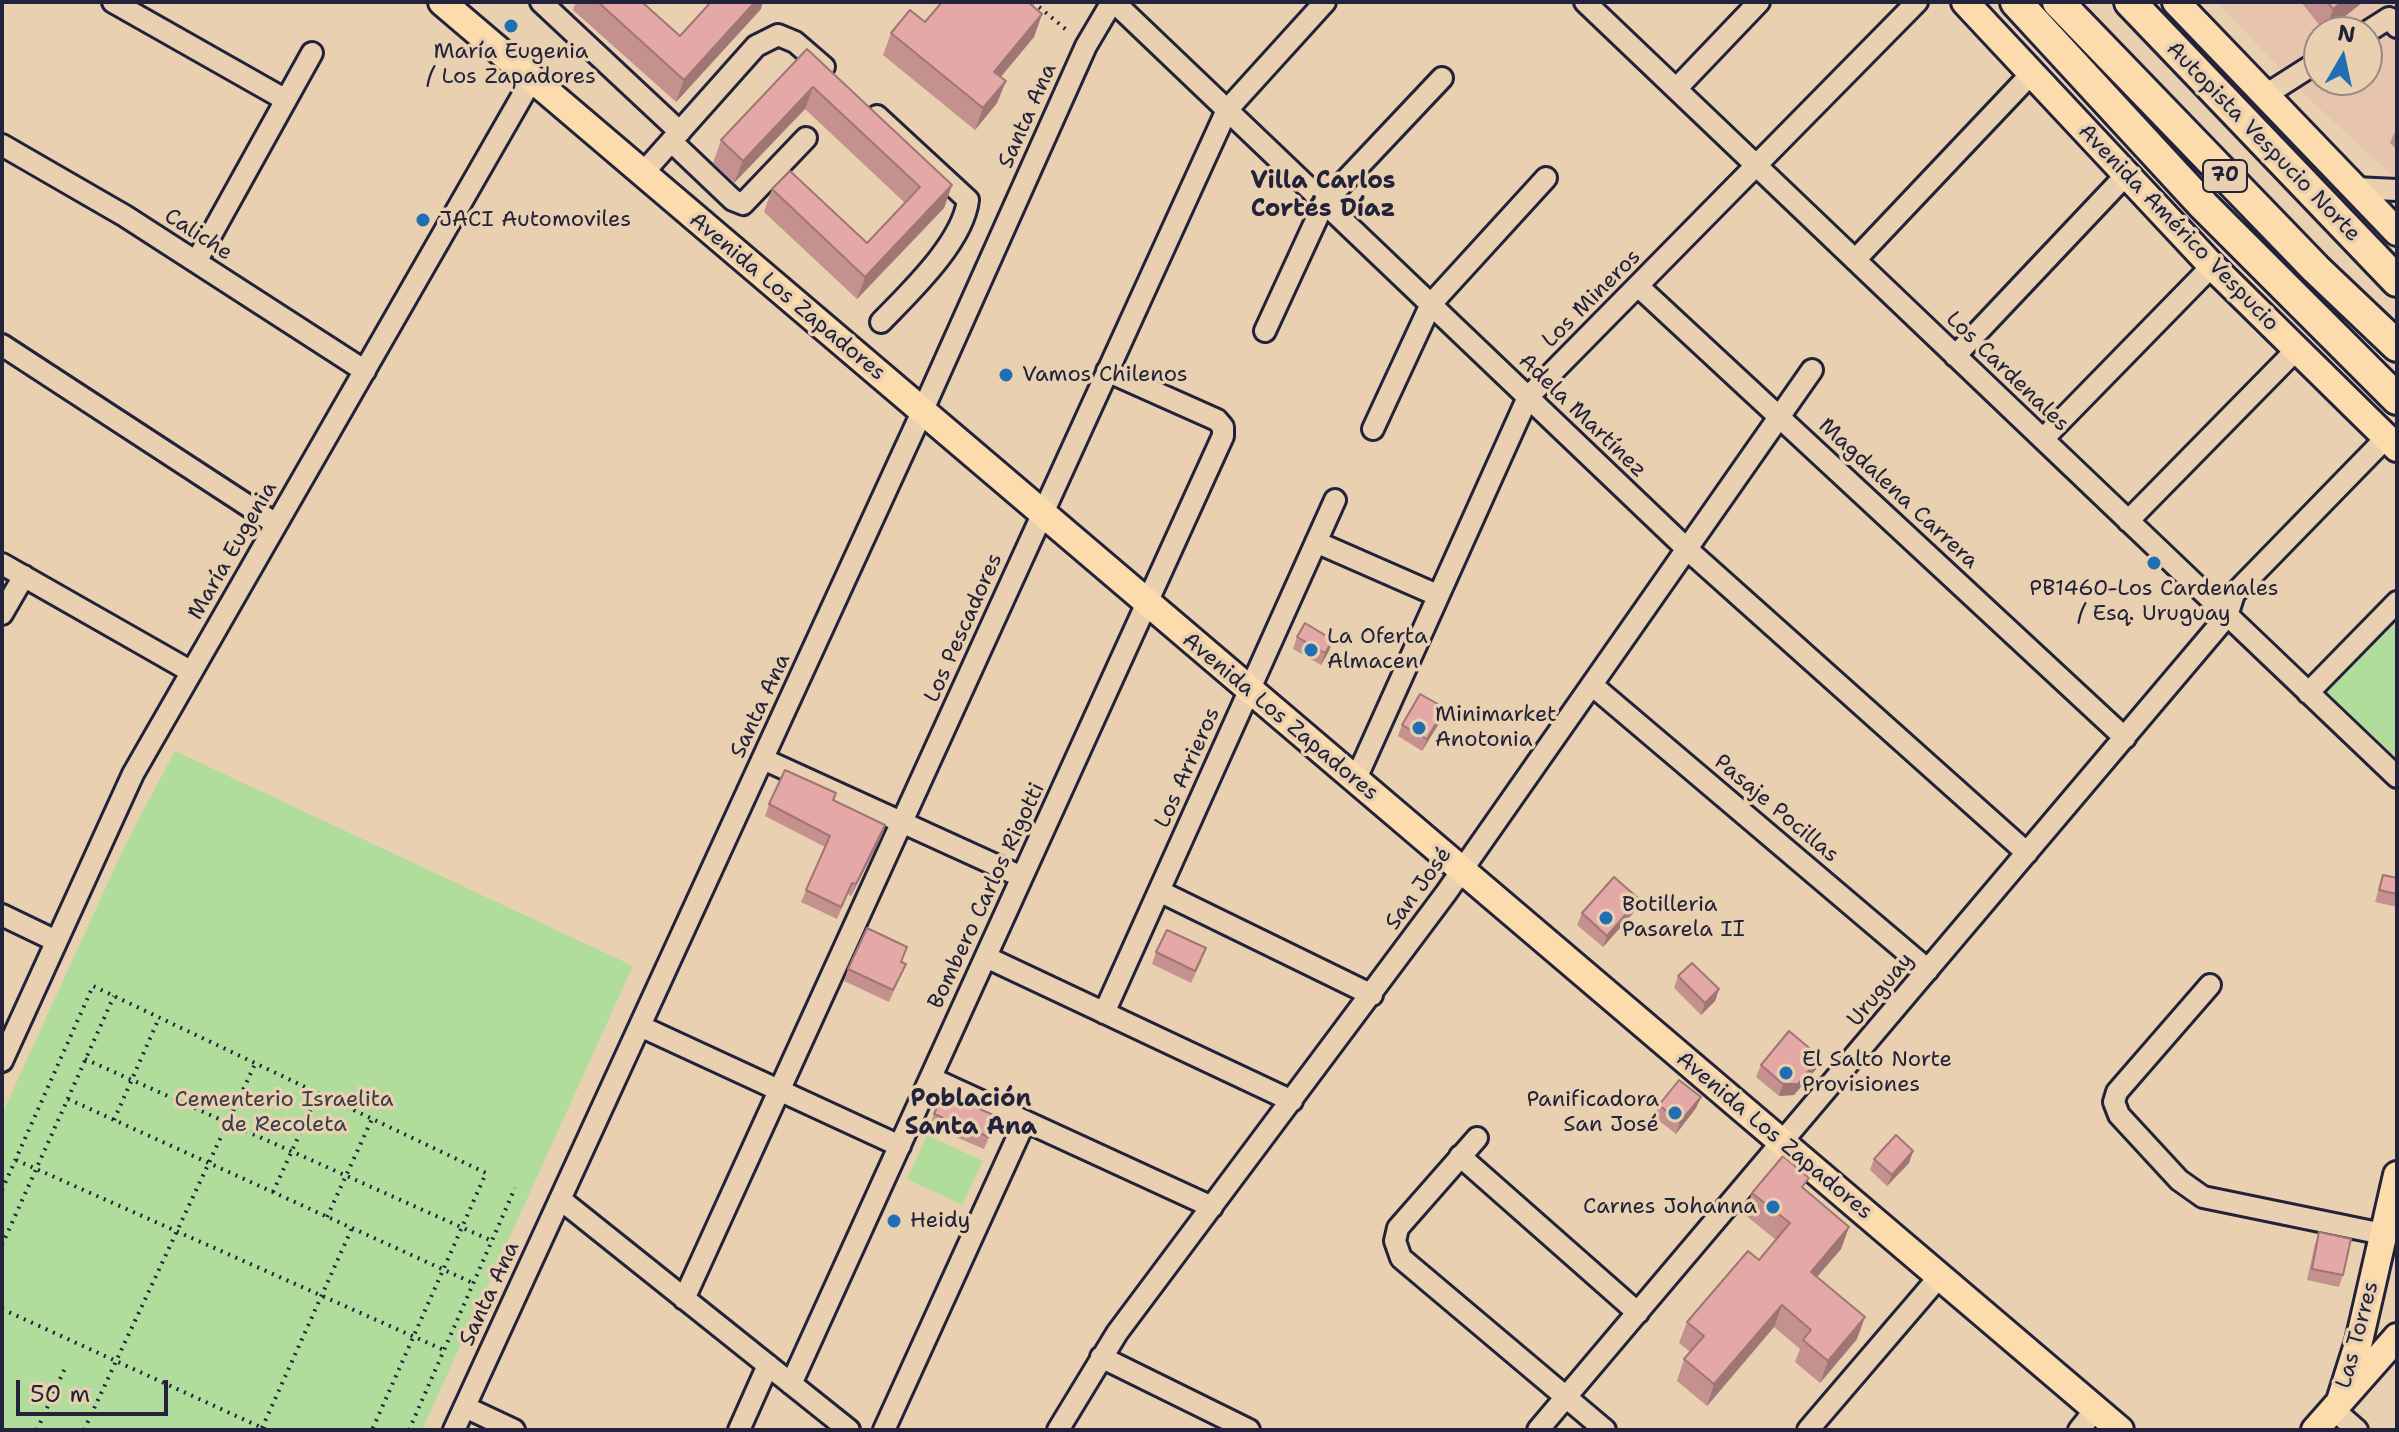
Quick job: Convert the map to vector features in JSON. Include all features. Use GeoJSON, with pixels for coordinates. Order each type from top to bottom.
{"type":"FeatureCollection","features":[{"type":"Feature","properties":{"kind":"highway"},"geometry":{"type":"LineString","coordinates":[[2016,2],[2204,206],[2397,399]]}},
{"type":"Feature","properties":{"kind":"highway","name":"70"},"geometry":{"type":"LineString","coordinates":[[2058,2],[2316,269],[2397,346]]}},
{"type":"Feature","properties":{"kind":"highway","name":"Autopista Vespucio Norte"},"geometry":{"type":"LineString","coordinates":[[2130,2],[2397,281]]}},
{"type":"Feature","properties":{"kind":"main road","name":"Avenida Los Zapadores"},"geometry":{"type":"LineString","coordinates":[[442,2],[1939,1277],[2087,1420],[2120,1430]]}},
{"type":"Feature","properties":{"kind":"main road","name":"Avenida Américo Vespucio"},"geometry":{"type":"LineString","coordinates":[[1965,2],[2212,266],[2392,443]]}},
{"type":"Feature","properties":{"kind":"main road"},"geometry":{"type":"LineString","coordinates":[[2176,2],[2397,232]]}},
{"type":"Feature","properties":{"kind":"main road","name":"Las Torres"},"geometry":{"type":"LineString","coordinates":[[2337,1405],[2359,1341],[2397,1175]]}},
{"type":"Feature","properties":{"kind":"main road"},"geometry":{"type":"LineString","coordinates":[[2315,1430],[2369,1373],[2397,1337]]}},
{"type":"Feature","properties":{"kind":"street"},"geometry":{"type":"LineString","coordinates":[[113,2],[286,100]]}},
{"type":"Feature","properties":{"kind":"street"},"geometry":{"type":"LineString","coordinates":[[543,2],[676,137],[733,200],[743,204],[806,138]]}},
{"type":"Feature","properties":{"kind":"street","name":"Adela Martínez"},"geometry":{"type":"LineString","coordinates":[[1113,2],[1688,550],[2027,853]]}},
{"type":"Feature","properties":{"kind":"street","name":"Santa Ana"},"geometry":{"type":"LineString","coordinates":[[454,1430],[922,412],[1086,46],[1113,2]]}},
{"type":"Feature","properties":{"kind":"street","name":"Los Pescadores"},"geometry":{"type":"LineString","coordinates":[[684,1299],[1227,110],[1325,2]]}},
{"type":"Feature","properties":{"kind":"street"},"geometry":{"type":"LineString","coordinates":[[1676,89],[1759,2]]}},
{"type":"Feature","properties":{"kind":"street","name":"Los Mineros"},"geometry":{"type":"LineString","coordinates":[[1355,781],[1528,397],[1917,2]]}},
{"type":"Feature","properties":{"kind":"street","name":"Los Cardenales"},"geometry":{"type":"LineString","coordinates":[[1591,4],[1755,165],[2397,777]]}},
{"type":"Feature","properties":{"kind":"street"},"geometry":{"type":"LineString","coordinates":[[642,174],[756,46],[778,35],[795,42],[841,83]]}},
{"type":"Feature","properties":{"kind":"street"},"geometry":{"type":"LineString","coordinates":[[196,262],[312,53]]}},
{"type":"Feature","properties":{"kind":"street"},"geometry":{"type":"LineString","coordinates":[[2264,96],[2303,71]]}},
{"type":"Feature","properties":{"kind":"street"},"geometry":{"type":"LineString","coordinates":[[1855,260],[2031,74]]}},
{"type":"Feature","properties":{"kind":"street"},"geometry":{"type":"LineString","coordinates":[[1265,331],[1324,203],[1442,78]]}},
{"type":"Feature","properties":{"kind":"street","name":"María Eugenia"},"geometry":{"type":"LineString","coordinates":[[2,1061],[118,803],[190,671],[532,79]]}},
{"type":"Feature","properties":{"kind":"street"},"geometry":{"type":"LineString","coordinates":[[864,104],[968,200],[966,214],[924,278],[881,322]]}},
{"type":"Feature","properties":{"kind":"street","name":"Caliche"},"geometry":{"type":"LineString","coordinates":[[2,145],[196,262],[365,371]]}},
{"type":"Feature","properties":{"kind":"street"},"geometry":{"type":"LineString","coordinates":[[1955,356],[2125,176]]}},
{"type":"Feature","properties":{"kind":"street"},"geometry":{"type":"LineString","coordinates":[[1373,429],[1431,304],[1546,178]]}},
{"type":"Feature","properties":{"kind":"street"},"geometry":{"type":"LineString","coordinates":[[2354,188],[2397,190]]}},
{"type":"Feature","properties":{"kind":"street"},"geometry":{"type":"LineString","coordinates":[[2043,439],[2212,266]]}},
{"type":"Feature","properties":{"kind":"street","name":"Magdalena Carrera"},"geometry":{"type":"LineString","coordinates":[[1638,286],[2125,738]]}},
{"type":"Feature","properties":{"kind":"street"},"geometry":{"type":"LineString","coordinates":[[2,345],[276,524]]}},
{"type":"Feature","properties":{"kind":"street"},"geometry":{"type":"LineString","coordinates":[[2128,521],[2296,350]]}},
{"type":"Feature","properties":{"kind":"street","name":"San José"},"geometry":{"type":"LineString","coordinates":[[1058,1430],[1101,1357],[1462,871],[1812,370]]}},
{"type":"Feature","properties":{"kind":"street","name":"Bombero Carlos Rigotti"},"geometry":{"type":"LineString","coordinates":[[791,1384],[1223,436],[1223,427],[1217,420],[1107,371]]}},
{"type":"Feature","properties":{"kind":"street","name":"Uruguay"},"geometry":{"type":"LineString","coordinates":[[1538,1430],[2227,616],[2234,594],[2392,443]]}},
{"type":"Feature","properties":{"kind":"street","name":"Los Arrieros"},"geometry":{"type":"LineString","coordinates":[[1104,1013],[1335,500]]}},
{"type":"Feature","properties":{"kind":"street"},"geometry":{"type":"LineString","coordinates":[[1316,542],[1437,595]]}},
{"type":"Feature","properties":{"kind":"street"},"geometry":{"type":"LineString","coordinates":[[2,564],[190,671]]}},
{"type":"Feature","properties":{"kind":"street"},"geometry":{"type":"LineString","coordinates":[[2,614],[24,576]]}},
{"type":"Feature","properties":{"kind":"street"},"geometry":{"type":"LineString","coordinates":[[2308,693],[2397,602]]}},
{"type":"Feature","properties":{"kind":"street","name":"Pasaje Pocillas"},"geometry":{"type":"LineString","coordinates":[[1592,685],[1928,970]]}},
{"type":"Feature","properties":{"kind":"street"},"geometry":{"type":"LineString","coordinates":[[763,759],[1022,877]]}},
{"type":"Feature","properties":{"kind":"street"},"geometry":{"type":"LineString","coordinates":[[1159,891],[1372,995]]}},
{"type":"Feature","properties":{"kind":"street"},"geometry":{"type":"LineString","coordinates":[[2,915],[56,941]]}},
{"type":"Feature","properties":{"kind":"street"},"geometry":{"type":"LineString","coordinates":[[986,957],[1292,1101]]}},
{"type":"Feature","properties":{"kind":"street"},"geometry":{"type":"LineString","coordinates":[[2210,985],[2117,1092],[2114,1102],[2119,1115],[2179,1180],[2203,1197],[2383,1234]]}},
{"type":"Feature","properties":{"kind":"street"},"geometry":{"type":"LineString","coordinates":[[640,1026],[900,1146]]}},
{"type":"Feature","properties":{"kind":"street"},"geometry":{"type":"LineString","coordinates":[[931,1078],[1212,1207]]}},
{"type":"Feature","properties":{"kind":"street"},"geometry":{"type":"LineString","coordinates":[[884,1430],[1025,1121]]}},
{"type":"Feature","properties":{"kind":"street"},"geometry":{"type":"LineString","coordinates":[[1477,1138],[1398,1228],[1396,1250],[1401,1258],[1605,1430]]}},
{"type":"Feature","properties":{"kind":"street"},"geometry":{"type":"LineString","coordinates":[[1460,1156],[1638,1313]]}},
{"type":"Feature","properties":{"kind":"street"},"geometry":{"type":"LineString","coordinates":[[560,1199],[849,1430]]}},
{"type":"Feature","properties":{"kind":"street"},"geometry":{"type":"LineString","coordinates":[[1808,1430],[1939,1277]]}},
{"type":"Feature","properties":{"kind":"street"},"geometry":{"type":"LineString","coordinates":[[1101,1357],[1249,1430]]}},
{"type":"Feature","properties":{"kind":"street"},"geometry":{"type":"LineString","coordinates":[[739,1430],[768,1365]]}},
{"type":"Feature","properties":{"kind":"street"},"geometry":{"type":"LineString","coordinates":[[2337,1405],[2357,1430]]}},
{"type":"Feature","properties":{"kind":"street"},"geometry":{"type":"LineString","coordinates":[[465,1407],[514,1430]]}},
{"type":"Feature","properties":{"kind":"path"},"geometry":{"type":"LineString","coordinates":[[1033,2],[1069,32]]}},
{"type":"Feature","properties":{"kind":"path"},"geometry":{"type":"LineString","coordinates":[[2,1190],[93,986],[486,1173],[372,1430]]}},
{"type":"Feature","properties":{"kind":"path"},"geometry":{"type":"LineString","coordinates":[[2,1245],[114,996]]}},
{"type":"Feature","properties":{"kind":"path"},"geometry":{"type":"LineString","coordinates":[[114,1120],[159,1018]]}},
{"type":"Feature","properties":{"kind":"path"},"geometry":{"type":"LineString","coordinates":[[85,1059],[490,1240]]}},
{"type":"Feature","properties":{"kind":"path"},"geometry":{"type":"LineString","coordinates":[[84,1430],[255,1064]]}},
{"type":"Feature","properties":{"kind":"path"},"geometry":{"type":"LineString","coordinates":[[273,1192],[318,1094]]}},
{"type":"Feature","properties":{"kind":"path"},"geometry":{"type":"LineString","coordinates":[[68,1099],[473,1283]]}},
{"type":"Feature","properties":{"kind":"path"},"geometry":{"type":"LineString","coordinates":[[327,1217],[372,1119]]}},
{"type":"Feature","properties":{"kind":"path"},"geometry":{"type":"LineString","coordinates":[[16,1160],[444,1350]]}},
{"type":"Feature","properties":{"kind":"path"},"geometry":{"type":"LineString","coordinates":[[409,1430],[515,1188]]}},
{"type":"Feature","properties":{"kind":"path"},"geometry":{"type":"LineString","coordinates":[[2,1309],[264,1429],[352,1228]]}},
{"type":"Feature","properties":{"kind":"path"},"geometry":{"type":"LineString","coordinates":[[37,1430],[65,1368]]}},
{"type":"Feature","properties":{"kind":"shaded area"},"geometry":{"type":"Polygon","coordinates":[[[2217,2],[2397,2],[2397,180],[2306,96],[2383,96],[2383,16],[2303,16],[2303,93],[2217,2]]]}},
{"type":"Feature","properties":{"kind":"green space"},"geometry":{"type":"Polygon","coordinates":[[[2394,615],[2397,618],[2397,758],[2324,690],[2394,615]]]}},
{"type":"Feature","properties":{"kind":"green space","name":"Cementerio Israelita de Recoleta"},"geometry":{"type":"Polygon","coordinates":[[[175,751],[633,966],[422,1430],[2,1430],[2,1114],[126,843],[175,751]]]}},
{"type":"Feature","properties":{"kind":"green space"},"geometry":{"type":"Polygon","coordinates":[[[927,1135],[983,1161],[962,1205],[907,1179],[927,1135]]]}},
{"type":"Feature","properties":{"kind":"building"},"geometry":{"type":"Polygon","coordinates":[[[598,2],[642,2],[680,36],[711,2],[755,2],[684,80],[598,2]]]}},
{"type":"Feature","properties":{"kind":"building"},"geometry":{"type":"Polygon","coordinates":[[[942,2],[1028,2],[1042,14],[994,72],[1006,81],[983,108],[891,33],[910,10],[925,22],[942,2]]]}},
{"type":"Feature","properties":{"kind":"building"},"geometry":{"type":"Polygon","coordinates":[[[2327,2],[2342,2],[2333,9],[2327,2]]]}},
{"type":"Feature","properties":{"kind":"building"},"geometry":{"type":"Polygon","coordinates":[[[807,49],[952,185],[865,277],[772,189],[790,171],[867,243],[920,187],[813,87],[743,161],[721,140],[807,49]]]}},
{"type":"Feature","properties":{"kind":"building"},"geometry":{"type":"Polygon","coordinates":[[[1305,623],[1333,640],[1325,653],[1297,637],[1305,623]]]}},
{"type":"Feature","properties":{"kind":"building","name":"Minimarket Anotonia"},"geometry":{"type":"Polygon","coordinates":[[[1420,694],[1445,708],[1427,739],[1402,725],[1420,694]]]}},
{"type":"Feature","properties":{"kind":"building"},"geometry":{"type":"Polygon","coordinates":[[[785,770],[836,793],[833,800],[885,825],[841,907],[806,890],[830,836],[769,804],[785,770]]]}},
{"type":"Feature","properties":{"kind":"building"},"geometry":{"type":"Polygon","coordinates":[[[2383,875],[2397,878],[2397,894],[2379,890],[2383,875]]]}},
{"type":"Feature","properties":{"kind":"building","name":"Botilleria Pasarela II"},"geometry":{"type":"Polygon","coordinates":[[[1614,877],[1639,899],[1607,936],[1582,913],[1614,877]]]}},
{"type":"Feature","properties":{"kind":"building"},"geometry":{"type":"Polygon","coordinates":[[[867,928],[907,947],[901,962],[906,964],[893,990],[848,969],[867,928]]]}},
{"type":"Feature","properties":{"kind":"building"},"geometry":{"type":"Polygon","coordinates":[[[1167,930],[1206,948],[1195,971],[1156,952],[1167,930]]]}},
{"type":"Feature","properties":{"kind":"building"},"geometry":{"type":"Polygon","coordinates":[[[1692,963],[1719,989],[1705,1003],[1678,976],[1692,963]]]}},
{"type":"Feature","properties":{"kind":"building","name":"El Salto Norte Provisiones"},"geometry":{"type":"Polygon","coordinates":[[[1789,1031],[1820,1057],[1798,1084],[1783,1084],[1761,1065],[1789,1031]]]}},
{"type":"Feature","properties":{"kind":"building"},"geometry":{"type":"Polygon","coordinates":[[[1679,1080],[1701,1097],[1680,1122],[1659,1105],[1679,1080]]]}},
{"type":"Feature","properties":{"kind":"building"},"geometry":{"type":"Polygon","coordinates":[[[943,1093],[998,1117],[989,1137],[934,1114],[943,1093]]]}},
{"type":"Feature","properties":{"kind":"building"},"geometry":{"type":"Polygon","coordinates":[[[1896,1135],[1913,1151],[1892,1175],[1874,1159],[1896,1135]]]}},
{"type":"Feature","properties":{"kind":"building"},"geometry":{"type":"Polygon","coordinates":[[[1783,1156],[1809,1178],[1802,1187],[1849,1227],[1811,1272],[1865,1317],[1828,1361],[1803,1340],[1811,1330],[1782,1305],[1714,1384],[1684,1359],[1704,1336],[1687,1322],[1748,1251],[1759,1260],[1790,1223],[1752,1193],[1783,1156]]]}},
{"type":"Feature","properties":{"kind":"building"},"geometry":{"type":"Polygon","coordinates":[[[2319,1232],[2351,1239],[2343,1275],[2312,1269],[2319,1232]]]}},
{"type":"Feature","properties":{"kind":"place","name":"María Eugenia / Los Zapadores"},"geometry":{"type":"Point","coordinates":[511,26]}},
{"type":"Feature","properties":{"kind":"place","name":"JACI Automoviles"},"geometry":{"type":"Point","coordinates":[423,220]}},
{"type":"Feature","properties":{"kind":"place","name":"Vamos Chilenos"},"geometry":{"type":"Point","coordinates":[1006,375]}},
{"type":"Feature","properties":{"kind":"place","name":"PB1460-Los Cardenales / Esq. Uruguay"},"geometry":{"type":"Point","coordinates":[2154,563]}},
{"type":"Feature","properties":{"kind":"place","name":"La Oferta Almacen"},"geometry":{"type":"Point","coordinates":[1311,650]}},
{"type":"Feature","properties":{"kind":"place","name":"Minimarket Anotonia"},"geometry":{"type":"Point","coordinates":[1419,728]}},
{"type":"Feature","properties":{"kind":"place","name":"Botilleria Pasarela II"},"geometry":{"type":"Point","coordinates":[1606,918]}},
{"type":"Feature","properties":{"kind":"place","name":"El Salto Norte Provisiones"},"geometry":{"type":"Point","coordinates":[1786,1073]}},
{"type":"Feature","properties":{"kind":"place","name":"Panificadora San José"},"geometry":{"type":"Point","coordinates":[1675,1113]}},
{"type":"Feature","properties":{"kind":"place","name":"Carnes Johanna"},"geometry":{"type":"Point","coordinates":[1773,1207]}},
{"type":"Feature","properties":{"kind":"place","name":"Heidy"},"geometry":{"type":"Point","coordinates":[894,1221]}},
{"type":"Feature","properties":{"kind":"district","name":"Villa Carlos Cortés Díaz"},"geometry":{"type":"Point","coordinates":[1323,196]}},
{"type":"Feature","properties":{"kind":"district","name":"Población Santa Ana"},"geometry":{"type":"Point","coordinates":[971,1114]}}]}
